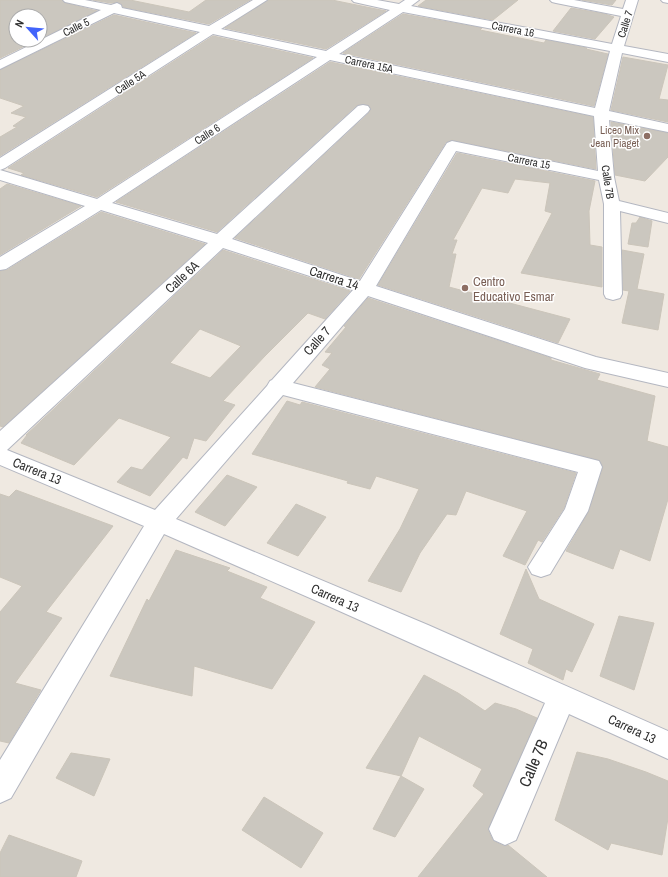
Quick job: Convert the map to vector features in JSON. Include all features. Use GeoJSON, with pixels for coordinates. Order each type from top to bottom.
{"type":"FeatureCollection","features":[{"type":"Feature","properties":{"kind":"street","name":"Carrera 15A"},"geometry":{"type":"LineString","coordinates":[[69,0],[668,128]]}},
{"type":"Feature","properties":{"kind":"street","name":"Calle 5"},"geometry":{"type":"LineString","coordinates":[[0,65],[131,0]]}},
{"type":"Feature","properties":{"kind":"street","name":"Calle 5A"},"geometry":{"type":"LineString","coordinates":[[0,165],[211,30],[262,0]]}},
{"type":"Feature","properties":{"kind":"street","name":"Carrera 16"},"geometry":{"type":"LineString","coordinates":[[358,0],[407,4],[668,58]]}},
{"type":"Feature","properties":{"kind":"street"},"geometry":{"type":"LineString","coordinates":[[556,0],[628,14]]}},
{"type":"Feature","properties":{"kind":"street","name":"Calle 7"},"geometry":{"type":"LineString","coordinates":[[617,48],[632,0]]}},
{"type":"Feature","properties":{"kind":"street","name":"Calle 6"},"geometry":{"type":"LineString","coordinates":[[0,265],[98,205],[326,55],[407,4]]}},
{"type":"Feature","properties":{"kind":"street","name":"Calle 7B"},"geometry":{"type":"LineString","coordinates":[[613,294],[612,204],[606,177],[601,114],[617,48]]}},
{"type":"Feature","properties":{"kind":"street","name":"Calle 6A"},"geometry":{"type":"LineString","coordinates":[[0,444],[363,109]]}},
{"type":"Feature","properties":{"kind":"street","name":"Calle 7"},"geometry":{"type":"LineString","coordinates":[[0,788],[160,521],[277,386],[365,288],[452,146]]}},
{"type":"Feature","properties":{"kind":"street","name":"Carrera 15"},"geometry":{"type":"LineString","coordinates":[[452,146],[606,177]]}},
{"type":"Feature","properties":{"kind":"street","name":"Carrera 14"},"geometry":{"type":"LineString","coordinates":[[0,175],[221,241],[592,362],[668,380]]}},
{"type":"Feature","properties":{"kind":"street"},"geometry":{"type":"LineString","coordinates":[[612,204],[668,218]]}},
{"type":"Feature","properties":{"kind":"street"},"geometry":{"type":"LineString","coordinates":[[277,386],[591,466],[576,511],[541,566]]}},
{"type":"Feature","properties":{"kind":"street","name":"Carrera 13"},"geometry":{"type":"LineString","coordinates":[[0,456],[160,521],[668,745]]}},
{"type":"Feature","properties":{"kind":"street","name":"Calle 7B"},"geometry":{"type":"LineString","coordinates":[[504,829],[562,697]]}},
{"type":"Feature","properties":{"kind":"building"},"geometry":{"type":"Polygon","coordinates":[[[0,0],[62,0],[65,3],[97,11],[48,35],[48,8],[8,8],[8,48],[21,48],[0,58],[0,0]]]}},
{"type":"Feature","properties":{"kind":"building"},"geometry":{"type":"Polygon","coordinates":[[[93,0],[130,0],[189,12],[206,0],[250,0],[209,24],[123,7],[122,4],[118,2],[111,3],[93,0]]]}},
{"type":"Feature","properties":{"kind":"building"},"geometry":{"type":"Polygon","coordinates":[[[268,0],[332,0],[386,11],[326,49],[225,28],[268,0]]]}},
{"type":"Feature","properties":{"kind":"building"},"geometry":{"type":"Polygon","coordinates":[[[426,0],[518,0],[493,20],[418,6],[426,0]]]}},
{"type":"Feature","properties":{"kind":"building"},"geometry":{"type":"Polygon","coordinates":[[[582,0],[616,0],[612,5],[582,0]]]}},
{"type":"Feature","properties":{"kind":"building"},"geometry":{"type":"Polygon","coordinates":[[[571,8],[614,17],[595,39],[553,31],[571,8]]]}},
{"type":"Feature","properties":{"kind":"building"},"geometry":{"type":"Polygon","coordinates":[[[403,14],[482,28],[480,30],[544,43],[546,40],[587,48],[586,49],[608,54],[594,106],[343,53],[403,14]]]}},
{"type":"Feature","properties":{"kind":"building"},"geometry":{"type":"Polygon","coordinates":[[[114,15],[196,33],[0,156],[0,137],[17,127],[13,126],[26,117],[11,113],[24,106],[0,98],[0,70],[114,15]]]}},
{"type":"Feature","properties":{"kind":"building"},"geometry":{"type":"Polygon","coordinates":[[[213,36],[313,58],[97,197],[21,175],[24,173],[8,168],[213,36]]]}},
{"type":"Feature","properties":{"kind":"building"},"geometry":{"type":"Polygon","coordinates":[[[623,57],[668,65],[659,99],[668,100],[668,122],[611,110],[623,57]]]}},
{"type":"Feature","properties":{"kind":"building"},"geometry":{"type":"Polygon","coordinates":[[[330,62],[593,117],[596,169],[452,140],[446,142],[359,279],[235,238],[369,113],[371,108],[368,105],[357,105],[217,232],[116,202],[330,62]]]}},
{"type":"Feature","properties":{"kind":"building"},"geometry":{"type":"Polygon","coordinates":[[[611,122],[668,133],[668,157],[645,181],[615,175],[611,122]]]}},
{"type":"Feature","properties":{"kind":"building"},"geometry":{"type":"Polygon","coordinates":[[[457,153],[595,181],[589,211],[590,245],[602,247],[602,287],[521,273],[552,213],[545,211],[550,183],[515,179],[508,193],[482,188],[453,240],[457,240],[452,254],[456,254],[449,287],[570,319],[558,343],[378,285],[457,153]]]}},
{"type":"Feature","properties":{"kind":"building"},"geometry":{"type":"Polygon","coordinates":[[[7,184],[81,206],[0,255],[0,189],[7,184]]]}},
{"type":"Feature","properties":{"kind":"building"},"geometry":{"type":"Polygon","coordinates":[[[101,212],[205,244],[3,427],[0,426],[0,271],[7,270],[101,212]]]}},
{"type":"Feature","properties":{"kind":"building"},"geometry":{"type":"Polygon","coordinates":[[[640,217],[652,221],[648,247],[628,244],[632,223],[636,223],[640,217]]]}},
{"type":"Feature","properties":{"kind":"building"},"geometry":{"type":"Polygon","coordinates":[[[223,250],[350,291],[325,319],[308,313],[265,356],[223,401],[235,405],[206,441],[194,438],[187,459],[183,457],[150,496],[117,482],[131,467],[142,470],[171,437],[119,418],[74,465],[21,443],[26,435],[223,250]],[[200,329],[170,363],[210,378],[241,346],[200,329]]]}},
{"type":"Feature","properties":{"kind":"building"},"geometry":{"type":"Polygon","coordinates":[[[622,250],[644,254],[637,289],[664,294],[658,330],[622,323],[629,291],[623,290],[622,250]]]}},
{"type":"Feature","properties":{"kind":"building"},"geometry":{"type":"Polygon","coordinates":[[[368,298],[551,358],[551,360],[600,374],[597,380],[655,396],[647,441],[668,447],[668,499],[650,561],[620,549],[613,569],[566,551],[589,511],[603,467],[599,460],[315,387],[330,369],[322,365],[332,353],[325,352],[346,327],[344,326],[368,298]]]}},
{"type":"Feature","properties":{"kind":"building"},"geometry":{"type":"Polygon","coordinates":[[[287,401],[300,405],[302,402],[576,473],[564,508],[542,542],[538,540],[525,565],[503,556],[527,511],[466,491],[456,515],[447,514],[420,553],[401,592],[368,581],[400,529],[419,489],[376,476],[370,489],[347,483],[348,481],[252,454],[287,401]]]}},
{"type":"Feature","properties":{"kind":"building"},"geometry":{"type":"Polygon","coordinates":[[[227,475],[257,487],[225,526],[195,512],[227,475]]]}},
{"type":"Feature","properties":{"kind":"building"},"geometry":{"type":"Polygon","coordinates":[[[16,490],[113,526],[46,612],[62,618],[15,683],[41,690],[9,743],[0,741],[0,612],[22,586],[0,577],[0,494],[9,497],[16,490]]]}},
{"type":"Feature","properties":{"kind":"building"},"geometry":{"type":"Polygon","coordinates":[[[296,504],[326,517],[298,556],[267,543],[296,504]]]}},
{"type":"Feature","properties":{"kind":"building"},"geometry":{"type":"Polygon","coordinates":[[[176,550],[230,568],[227,571],[267,587],[260,598],[315,622],[272,689],[194,666],[192,696],[110,676],[147,599],[149,601],[176,550]]]}},
{"type":"Feature","properties":{"kind":"building"},"geometry":{"type":"Polygon","coordinates":[[[526,569],[539,599],[594,624],[572,672],[566,669],[563,680],[528,663],[533,649],[500,634],[526,569]]]}},
{"type":"Feature","properties":{"kind":"building"},"geometry":{"type":"Polygon","coordinates":[[[619,616],[654,623],[634,690],[600,676],[619,616]]]}},
{"type":"Feature","properties":{"kind":"building"},"geometry":{"type":"Polygon","coordinates":[[[424,675],[458,693],[485,711],[495,703],[516,709],[537,718],[488,830],[493,841],[504,846],[508,845],[547,877],[418,877],[484,794],[473,786],[482,769],[419,736],[401,776],[366,768],[424,675]]]}},
{"type":"Feature","properties":{"kind":"building"},"geometry":{"type":"Polygon","coordinates":[[[577,752],[608,759],[668,781],[668,818],[662,855],[611,843],[608,850],[555,820],[577,752]]]}},
{"type":"Feature","properties":{"kind":"building"},"geometry":{"type":"Polygon","coordinates":[[[71,753],[110,759],[94,796],[56,778],[71,753]]]}},
{"type":"Feature","properties":{"kind":"building"},"geometry":{"type":"Polygon","coordinates":[[[401,776],[424,789],[395,837],[373,829],[401,776]]]}},
{"type":"Feature","properties":{"kind":"building"},"geometry":{"type":"Polygon","coordinates":[[[264,797],[323,833],[301,868],[242,830],[264,797]]]}},
{"type":"Feature","properties":{"kind":"building"},"geometry":{"type":"Polygon","coordinates":[[[9,835],[82,861],[76,877],[0,877],[0,853],[9,835]]]}},
{"type":"Feature","properties":{"kind":"place","name":"Liceo Mix Jean Piaget"},"geometry":{"type":"Point","coordinates":[647,136]}},
{"type":"Feature","properties":{"kind":"place","name":"Centro Educativo Esmar"},"geometry":{"type":"Point","coordinates":[465,288]}}]}
